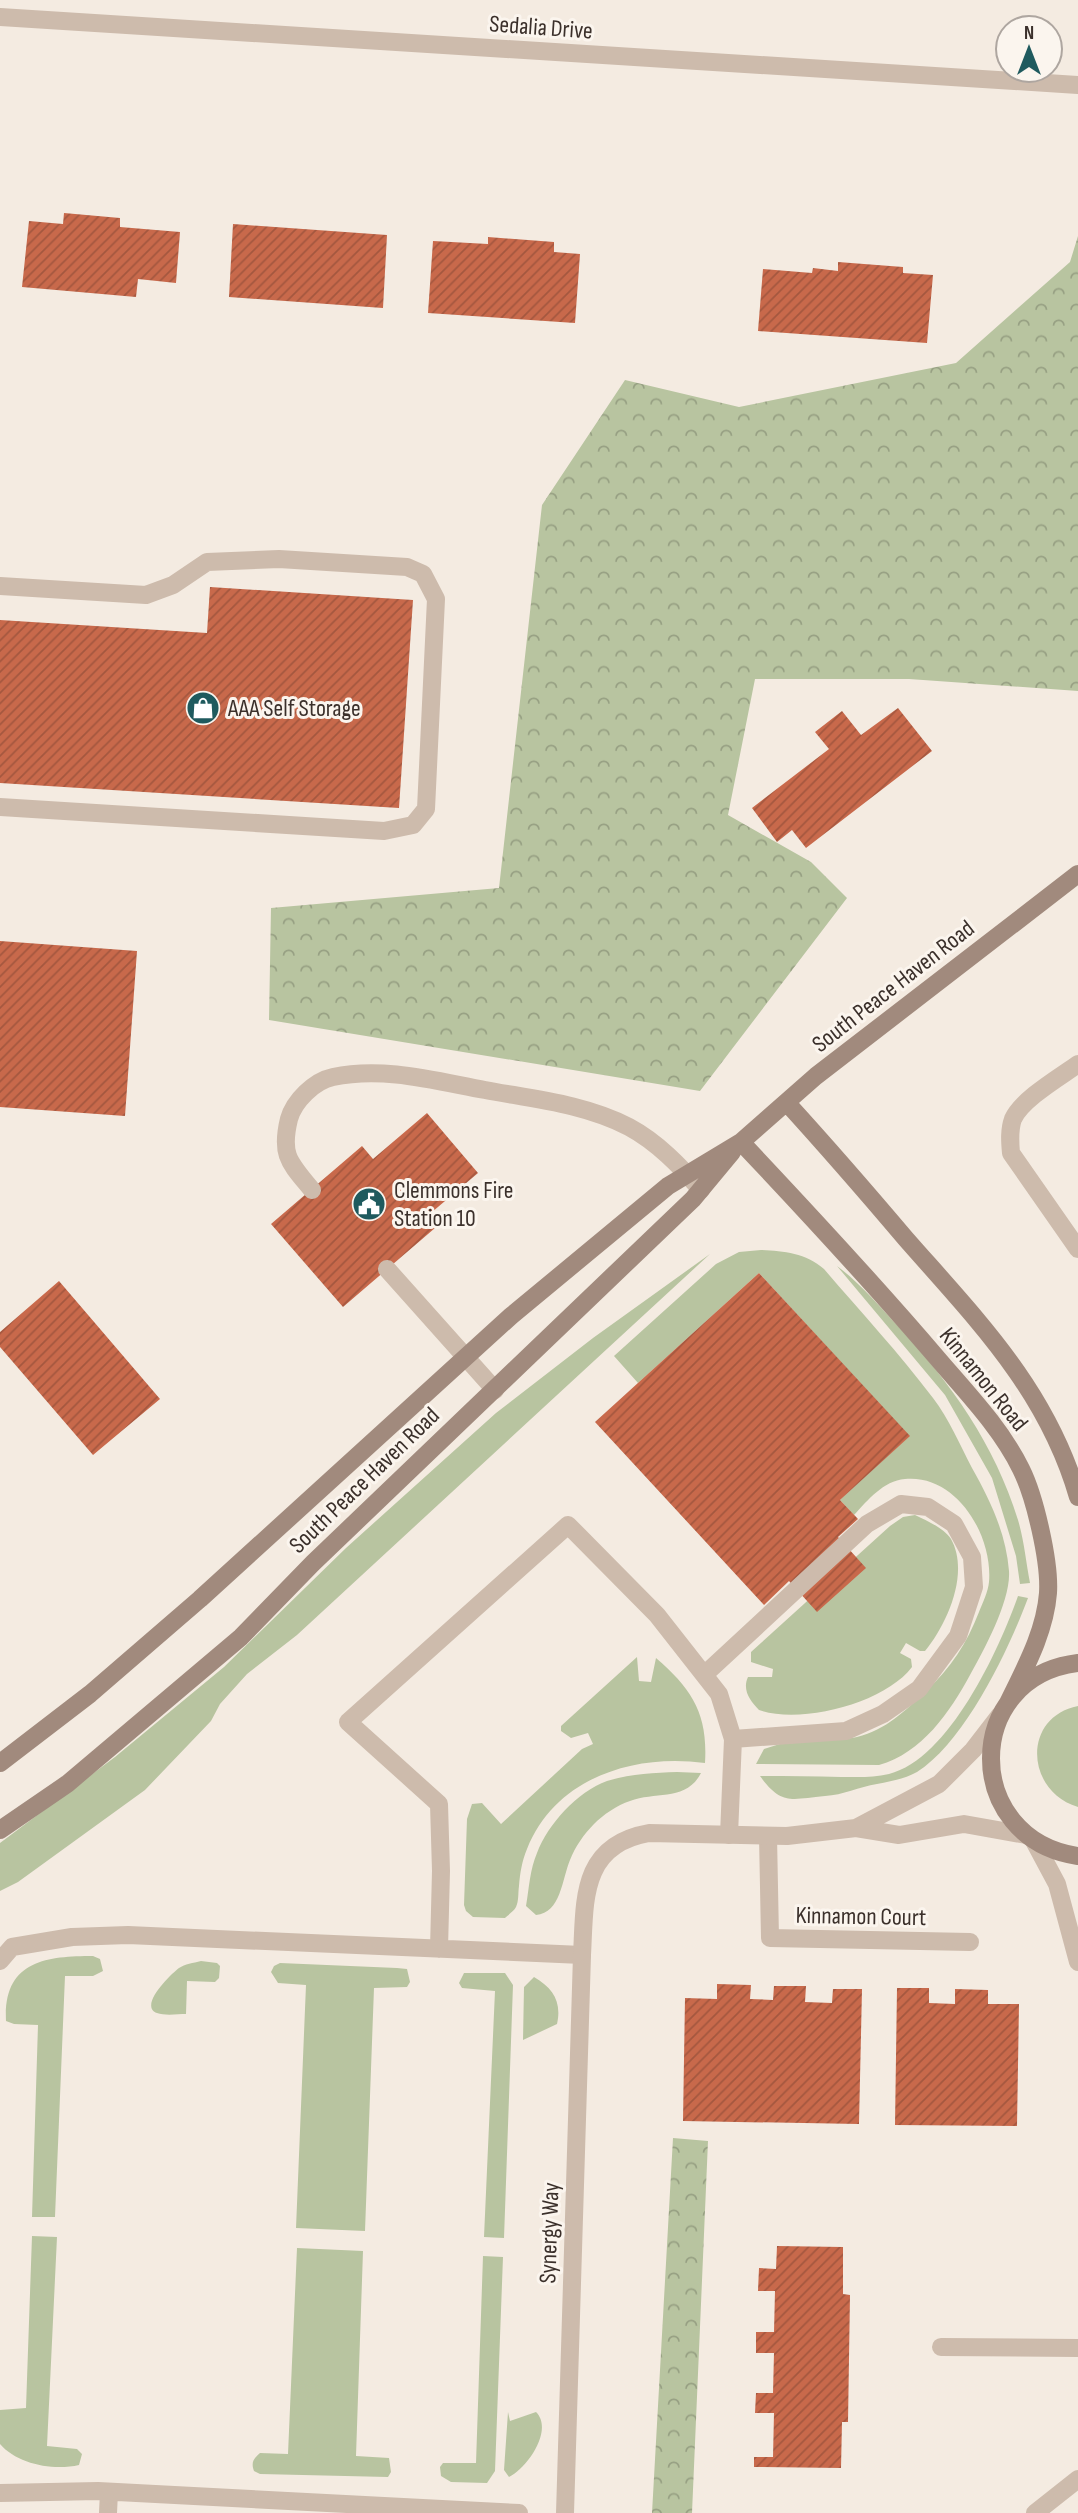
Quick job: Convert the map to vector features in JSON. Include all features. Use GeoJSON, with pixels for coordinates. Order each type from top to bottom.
{"type":"FeatureCollection","features":[{"type":"Feature","properties":{"kind":"main road","name":"South Peace Haven Road"},"geometry":{"type":"LineString","coordinates":[[0,1763],[90,1694],[201,1599],[511,1316],[657,1195],[741,1142],[816,1076],[1078,874]]}},
{"type":"Feature","properties":{"kind":"main road","name":"Kinnamon Road"},"geometry":{"type":"LineString","coordinates":[[787,1103],[1017,1371],[1048,1419],[1076,1486]]}},
{"type":"Feature","properties":{"kind":"main road","name":"South Peace Haven Road"},"geometry":{"type":"LineString","coordinates":[[0,1830],[67,1784],[241,1637],[313,1563],[701,1190],[741,1142]]}},
{"type":"Feature","properties":{"kind":"main road","name":"Kinnamon Road"},"geometry":{"type":"LineString","coordinates":[[741,1142],[937,1358],[990,1421],[1023,1471],[1046,1561],[1048,1594],[1034,1646],[1005,1708],[990,1749],[992,1778],[1002,1806],[1013,1822],[1030,1838],[1061,1853],[1078,1856]]}},
{"type":"Feature","properties":{"kind":"main road","name":"Kinnamon Road"},"geometry":{"type":"LineString","coordinates":[[1005,1708],[1034,1678],[1055,1667],[1078,1662]]}},
{"type":"Feature","properties":{"kind":"street","name":"Sedalia Drive"},"geometry":{"type":"LineString","coordinates":[[0,17],[1078,85]]}},
{"type":"Feature","properties":{"kind":"street"},"geometry":{"type":"LineString","coordinates":[[0,586],[146,595],[173,585],[207,562],[279,559],[407,567],[423,574],[436,599],[426,809],[413,825],[384,831],[0,807]]}},
{"type":"Feature","properties":{"kind":"street"},"geometry":{"type":"LineString","coordinates":[[1078,1064],[1024,1104],[1014,1117],[1010,1138],[1011,1153],[1078,1249]]}},
{"type":"Feature","properties":{"kind":"street"},"geometry":{"type":"LineString","coordinates":[[312,1190],[289,1162],[285,1138],[291,1112],[306,1092],[330,1077],[369,1073],[442,1083],[583,1109],[628,1127],[654,1143],[688,1174],[701,1190]]}},
{"type":"Feature","properties":{"kind":"street"},"geometry":{"type":"LineString","coordinates":[[387,1269],[495,1390]]}},
{"type":"Feature","properties":{"kind":"street"},"geometry":{"type":"LineString","coordinates":[[704,1675],[867,1524],[901,1504],[928,1507],[954,1524],[971,1557],[974,1587],[958,1636],[919,1689],[883,1714],[846,1731],[733,1739]]}},
{"type":"Feature","properties":{"kind":"street"},"geometry":{"type":"LineString","coordinates":[[439,1949],[439,1804],[348,1722],[568,1525],[657,1615],[719,1694],[733,1739],[729,1835]]}},
{"type":"Feature","properties":{"kind":"street"},"geometry":{"type":"LineString","coordinates":[[856,1828],[939,1784],[973,1750],[1005,1708]]}},
{"type":"Feature","properties":{"kind":"street"},"geometry":{"type":"LineString","coordinates":[[1,1960],[12,1947],[72,1937],[128,1935],[582,1955],[588,1880],[601,1859],[616,1846],[633,1837],[649,1833],[768,1836],[856,1828],[899,1835],[964,1824],[1030,1838],[1057,1884],[1078,1962]]}},
{"type":"Feature","properties":{"kind":"street","name":"Kinnamon Court"},"geometry":{"type":"LineString","coordinates":[[768,1836],[770,1938],[970,1942]]}},
{"type":"Feature","properties":{"kind":"street","name":"Synergy Way"},"geometry":{"type":"LineString","coordinates":[[565,2513],[582,1955]]}},
{"type":"Feature","properties":{"kind":"street"},"geometry":{"type":"LineString","coordinates":[[941,2347],[1078,2348]]}},
{"type":"Feature","properties":{"kind":"street"},"geometry":{"type":"LineString","coordinates":[[1035,2513],[1078,2479]]}},
{"type":"Feature","properties":{"kind":"street"},"geometry":{"type":"LineString","coordinates":[[0,2493],[109,2492],[519,2513]]}},
{"type":"Feature","properties":{"kind":"street"},"geometry":{"type":"LineString","coordinates":[[108,2513],[109,2492]]}},
{"type":"Feature","properties":{"kind":"green space"},"geometry":{"type":"Polygon","coordinates":[[[1078,236],[1078,691],[909,679],[755,679],[728,815],[811,862],[847,898],[700,1091],[269,1020],[271,908],[499,888],[542,505],[625,380],[739,407],[956,363],[1070,262],[1078,236]]]}},
{"type":"Feature","properties":{"kind":"green space"},"geometry":{"type":"Polygon","coordinates":[[[761,1250],[802,1256],[824,1269],[907,1365],[949,1423],[991,1505],[1004,1543],[1009,1571],[1006,1596],[989,1639],[962,1689],[944,1717],[921,1741],[909,1751],[879,1765],[756,1764],[764,1749],[783,1743],[852,1738],[877,1730],[903,1712],[943,1673],[969,1634],[988,1586],[989,1564],[985,1546],[968,1511],[941,1487],[924,1480],[905,1479],[890,1483],[876,1492],[854,1515],[840,1500],[909,1436],[759,1273],[638,1383],[614,1356],[716,1264],[739,1252],[761,1250]]]}},
{"type":"Feature","properties":{"kind":"green space"},"geometry":{"type":"Polygon","coordinates":[[[710,1254],[297,1635],[247,1674],[220,1704],[211,1721],[145,1790],[18,1882],[0,1891],[0,1843],[115,1757],[224,1667],[346,1548],[496,1413],[593,1338],[710,1254]]]}},
{"type":"Feature","properties":{"kind":"green space"},"geometry":{"type":"Polygon","coordinates":[[[837,1266],[869,1294],[917,1348],[969,1416],[1008,1492],[1020,1528],[1030,1583],[1020,1584],[1016,1556],[992,1478],[945,1395],[837,1266]]]}},
{"type":"Feature","properties":{"kind":"green space"},"geometry":{"type":"Polygon","coordinates":[[[915,1515],[948,1535],[956,1552],[958,1567],[957,1582],[948,1613],[925,1651],[906,1643],[900,1653],[911,1659],[912,1667],[899,1680],[883,1691],[841,1708],[797,1715],[759,1710],[748,1695],[746,1682],[748,1677],[772,1677],[773,1669],[751,1662],[751,1652],[890,1526],[903,1517],[915,1515]]]}},
{"type":"Feature","properties":{"kind":"green space"},"geometry":{"type":"Polygon","coordinates":[[[1018,1596],[1028,1598],[983,1693],[952,1739],[935,1758],[917,1772],[838,1794],[795,1799],[781,1796],[760,1776],[871,1777],[889,1774],[911,1764],[932,1747],[969,1700],[985,1672],[1018,1596]]]}},
{"type":"Feature","properties":{"kind":"green space"},"geometry":{"type":"Polygon","coordinates":[[[637,1657],[639,1681],[651,1682],[656,1658],[688,1692],[704,1730],[705,1763],[651,1762],[625,1767],[577,1788],[557,1804],[540,1825],[527,1849],[515,1908],[505,1918],[473,1917],[464,1905],[467,1819],[472,1804],[482,1803],[501,1824],[582,1749],[593,1744],[588,1733],[571,1738],[561,1731],[561,1726],[637,1657]]]}},
{"type":"Feature","properties":{"kind":"green space"},"geometry":{"type":"Polygon","coordinates":[[[1078,1706],[1078,1807],[1060,1799],[1048,1786],[1040,1771],[1037,1755],[1039,1739],[1047,1724],[1060,1713],[1078,1706]]]}},
{"type":"Feature","properties":{"kind":"green space"},"geometry":{"type":"Polygon","coordinates":[[[701,1773],[695,1782],[679,1792],[630,1801],[606,1814],[590,1828],[577,1846],[556,1902],[551,1908],[536,1915],[526,1906],[533,1866],[542,1842],[556,1820],[575,1801],[607,1781],[633,1775],[701,1773]]]}},
{"type":"Feature","properties":{"kind":"green space"},"geometry":{"type":"Polygon","coordinates":[[[93,1956],[100,1959],[103,1971],[93,1976],[65,1976],[55,2217],[32,2217],[38,2025],[6,2021],[7,2001],[20,1974],[31,1966],[59,1958],[93,1956]]]}},
{"type":"Feature","properties":{"kind":"green space"},"geometry":{"type":"Polygon","coordinates":[[[201,1961],[217,1963],[220,1966],[219,1978],[215,1982],[187,1981],[186,2014],[157,2013],[152,2009],[154,1997],[170,1977],[181,1967],[201,1961]]]}},
{"type":"Feature","properties":{"kind":"green space"},"geometry":{"type":"Polygon","coordinates":[[[280,1963],[407,1969],[410,1982],[407,1987],[374,1988],[365,2231],[296,2228],[306,1985],[278,1983],[271,1972],[274,1966],[280,1963]]]}},
{"type":"Feature","properties":{"kind":"green space"},"geometry":{"type":"Polygon","coordinates":[[[464,1973],[505,1973],[513,1985],[504,2238],[484,2237],[495,1991],[462,1988],[459,1983],[464,1973]]]}},
{"type":"Feature","properties":{"kind":"green space"},"geometry":{"type":"Polygon","coordinates":[[[534,1977],[551,1991],[557,2002],[557,2024],[523,2040],[524,1987],[534,1977]]]}},
{"type":"Feature","properties":{"kind":"green space"},"geometry":{"type":"Polygon","coordinates":[[[673,2138],[708,2141],[692,2513],[652,2513],[673,2138]]]}},
{"type":"Feature","properties":{"kind":"green space"},"geometry":{"type":"Polygon","coordinates":[[[32,2236],[57,2237],[47,2446],[77,2449],[82,2454],[79,2465],[69,2467],[26,2461],[16,2457],[0,2444],[0,2410],[26,2408],[32,2236]]]}},
{"type":"Feature","properties":{"kind":"green space"},"geometry":{"type":"Polygon","coordinates":[[[297,2248],[363,2251],[356,2456],[389,2458],[391,2472],[388,2477],[260,2474],[254,2471],[253,2461],[260,2453],[288,2454],[297,2248]]]}},
{"type":"Feature","properties":{"kind":"green space"},"geometry":{"type":"Polygon","coordinates":[[[483,2256],[503,2257],[495,2471],[487,2483],[451,2482],[441,2476],[440,2467],[443,2463],[476,2463],[483,2256]]]}},
{"type":"Feature","properties":{"kind":"green space"},"geometry":{"type":"Polygon","coordinates":[[[508,2412],[510,2421],[536,2412],[542,2428],[536,2448],[530,2457],[509,2477],[504,2470],[508,2412]]]}},
{"type":"Feature","properties":{"kind":"building"},"geometry":{"type":"Polygon","coordinates":[[[64,213],[120,218],[120,227],[180,232],[176,283],[138,279],[136,297],[22,287],[29,221],[63,224],[64,213]]]}},
{"type":"Feature","properties":{"kind":"building"},"geometry":{"type":"Polygon","coordinates":[[[233,224],[387,235],[383,308],[229,297],[233,224]]]}},
{"type":"Feature","properties":{"kind":"building"},"geometry":{"type":"Polygon","coordinates":[[[488,237],[554,242],[554,252],[580,254],[575,323],[428,313],[433,241],[488,244],[488,237]]]}},
{"type":"Feature","properties":{"kind":"building"},"geometry":{"type":"Polygon","coordinates":[[[838,262],[903,267],[903,273],[933,275],[927,343],[758,331],[763,269],[812,273],[813,268],[838,271],[838,262]]]}},
{"type":"Feature","properties":{"kind":"building","name":"AAA Self Storage"},"geometry":{"type":"Polygon","coordinates":[[[210,587],[413,600],[399,808],[0,783],[0,620],[207,633],[210,587]]]}},
{"type":"Feature","properties":{"kind":"building"},"geometry":{"type":"Polygon","coordinates":[[[898,708],[932,751],[806,848],[792,830],[777,842],[752,808],[829,749],[815,732],[842,711],[861,735],[898,708]]]}},
{"type":"Feature","properties":{"kind":"building"},"geometry":{"type":"Polygon","coordinates":[[[0,941],[137,951],[125,1116],[0,1107],[0,941]]]}},
{"type":"Feature","properties":{"kind":"building","name":"Clemmons Fire Station 10"},"geometry":{"type":"Polygon","coordinates":[[[427,1113],[478,1173],[425,1218],[435,1228],[343,1307],[271,1224],[362,1146],[373,1159],[427,1113]]]}},
{"type":"Feature","properties":{"kind":"building"},"geometry":{"type":"Polygon","coordinates":[[[759,1273],[910,1436],[840,1500],[858,1519],[838,1537],[866,1568],[817,1612],[789,1581],[764,1605],[595,1422],[759,1273]]]}},
{"type":"Feature","properties":{"kind":"building"},"geometry":{"type":"Polygon","coordinates":[[[59,1281],[160,1399],[93,1455],[0,1347],[0,1332],[59,1281]]]}},
{"type":"Feature","properties":{"kind":"building"},"geometry":{"type":"Polygon","coordinates":[[[717,1984],[751,1985],[750,1999],[773,2000],[774,1986],[806,1986],[805,2002],[832,2003],[833,1989],[862,1989],[859,2124],[683,2121],[685,1998],[717,1999],[717,1984]]]}},
{"type":"Feature","properties":{"kind":"building"},"geometry":{"type":"Polygon","coordinates":[[[897,1988],[929,1988],[929,2003],[955,2004],[955,1989],[988,1990],[988,2004],[1019,2004],[1017,2126],[895,2125],[897,1988]]]}},
{"type":"Feature","properties":{"kind":"building"},"geometry":{"type":"Polygon","coordinates":[[[777,2246],[843,2247],[843,2294],[850,2295],[848,2422],[842,2422],[841,2468],[754,2467],[754,2457],[773,2457],[774,2413],[755,2413],[756,2393],[773,2393],[774,2353],[756,2353],[756,2332],[774,2332],[775,2291],[758,2291],[759,2268],[776,2269],[777,2246]]]}},
{"type":"Feature","properties":{"kind":"place","name":"AAA Self Storage"},"geometry":{"type":"Point","coordinates":[203,708]}},
{"type":"Feature","properties":{"kind":"place","name":"Clemmons Fire Station 10"},"geometry":{"type":"Point","coordinates":[369,1204]}}]}
